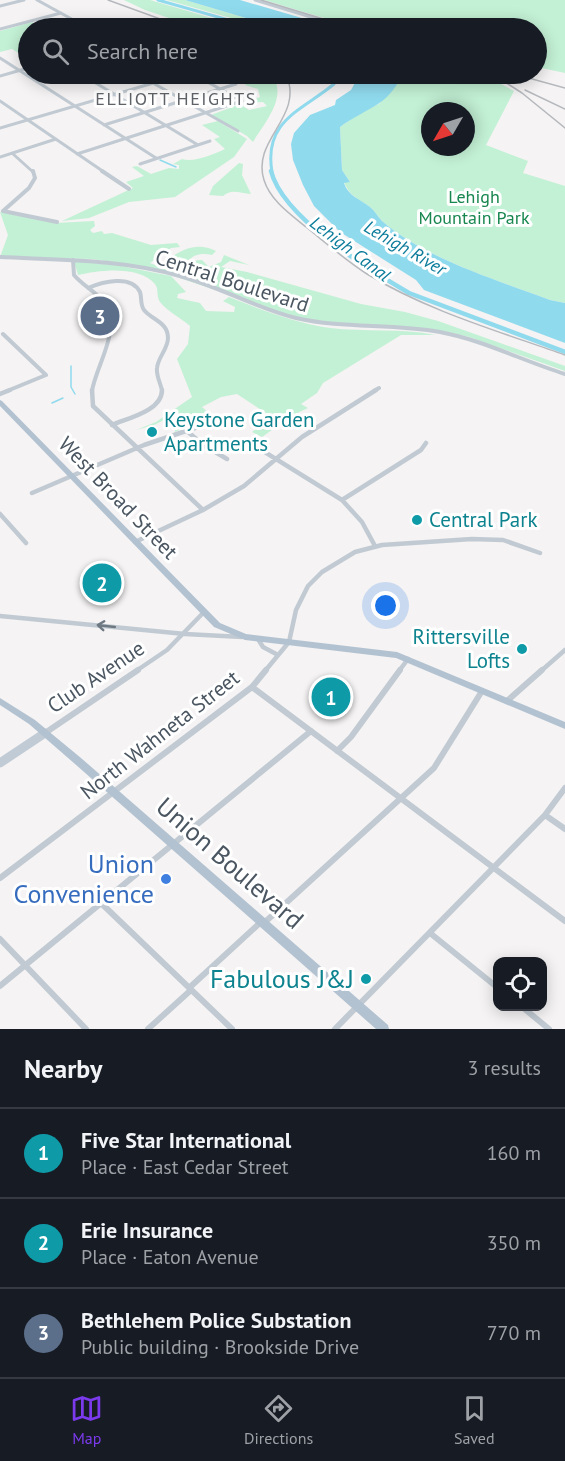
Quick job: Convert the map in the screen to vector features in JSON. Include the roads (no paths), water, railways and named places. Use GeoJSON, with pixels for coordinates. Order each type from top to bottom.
{"type":"FeatureCollection","features":[{"type":"Feature","properties":{"kind":"main road","name":"West Broad Street"},"geometry":{"type":"LineString","coordinates":[[0,402],[135,542],[224,630],[245,637],[382,652],[408,659],[565,726]]}},
{"type":"Feature","properties":{"kind":"main road","name":"Union Boulevard"},"geometry":{"type":"LineString","coordinates":[[0,701],[45,733],[384,1029]]}},
{"type":"Feature","properties":{"kind":"street"},"geometry":{"type":"LineString","coordinates":[[0,6],[24,0]]}},
{"type":"Feature","properties":{"kind":"street"},"geometry":{"type":"LineString","coordinates":[[37,0],[70,18]]}},
{"type":"Feature","properties":{"kind":"street"},"geometry":{"type":"LineString","coordinates":[[255,0],[314,18]]}},
{"type":"Feature","properties":{"kind":"street"},"geometry":{"type":"LineString","coordinates":[[42,18],[61,13]]}},
{"type":"Feature","properties":{"kind":"street"},"geometry":{"type":"LineString","coordinates":[[0,29],[18,24]]}},
{"type":"Feature","properties":{"kind":"street"},"geometry":{"type":"LineString","coordinates":[[0,58],[18,70]]}},
{"type":"Feature","properties":{"kind":"street"},"geometry":{"type":"LineString","coordinates":[[0,76],[18,71]]}},
{"type":"Feature","properties":{"kind":"street"},"geometry":{"type":"LineString","coordinates":[[39,84],[156,158]]}},
{"type":"Feature","properties":{"kind":"street"},"geometry":{"type":"LineString","coordinates":[[98,84],[198,145]]}},
{"type":"Feature","properties":{"kind":"street"},"geometry":{"type":"LineString","coordinates":[[0,128],[149,84]]}},
{"type":"Feature","properties":{"kind":"street"},"geometry":{"type":"LineString","coordinates":[[155,84],[238,131]]}},
{"type":"Feature","properties":{"kind":"street"},"geometry":{"type":"LineString","coordinates":[[77,154],[242,101],[211,84]]}},
{"type":"Feature","properties":{"kind":"street"},"geometry":{"type":"LineString","coordinates":[[104,124],[236,84]]}},
{"type":"Feature","properties":{"kind":"street"},"geometry":{"type":"LineString","coordinates":[[0,101],[129,189]]}},
{"type":"Feature","properties":{"kind":"street"},"geometry":{"type":"LineString","coordinates":[[0,157],[56,139]]}},
{"type":"Feature","properties":{"kind":"street"},"geometry":{"type":"LineString","coordinates":[[140,164],[210,141]]}},
{"type":"Feature","properties":{"kind":"street"},"geometry":{"type":"LineString","coordinates":[[0,150],[32,169],[35,178],[29,188],[1,211]]}},
{"type":"Feature","properties":{"kind":"street"},"geometry":{"type":"LineString","coordinates":[[1,211],[57,222]]}},
{"type":"Feature","properties":{"kind":"street","name":"Central Boulevard"},"geometry":{"type":"LineString","coordinates":[[0,258],[73,260],[136,267],[173,274],[282,315],[350,327],[418,329],[454,335],[565,374]]}},
{"type":"Feature","properties":{"kind":"street"},"geometry":{"type":"LineString","coordinates":[[73,260],[74,275],[105,304],[112,323],[111,333],[95,377],[91,400],[93,406],[202,510]]}},
{"type":"Feature","properties":{"kind":"street"},"geometry":{"type":"LineString","coordinates":[[87,288],[108,282],[132,285],[139,291],[144,309],[161,322],[168,336],[157,370],[162,390],[160,400],[153,406],[112,425]]}},
{"type":"Feature","properties":{"kind":"street"},"geometry":{"type":"LineString","coordinates":[[0,394],[46,374],[3,334]]}},
{"type":"Feature","properties":{"kind":"street"},"geometry":{"type":"LineString","coordinates":[[135,542],[202,510],[244,486],[302,437],[379,388]]}},
{"type":"Feature","properties":{"kind":"street"},"geometry":{"type":"LineString","coordinates":[[32,493],[138,448],[216,421]]}},
{"type":"Feature","properties":{"kind":"street"},"geometry":{"type":"LineString","coordinates":[[188,432],[205,446],[227,459]]}},
{"type":"Feature","properties":{"kind":"street"},"geometry":{"type":"LineString","coordinates":[[247,441],[342,500],[362,522],[375,546]]}},
{"type":"Feature","properties":{"kind":"street"},"geometry":{"type":"LineString","coordinates":[[342,500],[421,450],[426,442]]}},
{"type":"Feature","properties":{"kind":"street"},"geometry":{"type":"LineString","coordinates":[[0,514],[26,543]]}},
{"type":"Feature","properties":{"kind":"street","name":"North Wahneta Street"},"geometry":{"type":"LineString","coordinates":[[0,878],[252,687],[289,642],[299,601],[314,579],[338,561],[375,546],[489,539],[516,544],[540,553]]}},
{"type":"Feature","properties":{"kind":"street","name":"Club Avenue"},"geometry":{"type":"LineString","coordinates":[[0,763],[167,650],[207,615]]}},
{"type":"Feature","properties":{"kind":"street"},"geometry":{"type":"LineString","coordinates":[[0,616],[185,634],[245,637]]}},
{"type":"Feature","properties":{"kind":"street"},"geometry":{"type":"LineString","coordinates":[[258,639],[262,646],[278,655]]}},
{"type":"Feature","properties":{"kind":"street"},"geometry":{"type":"LineString","coordinates":[[507,701],[565,650]]}},
{"type":"Feature","properties":{"kind":"street"},"geometry":{"type":"LineString","coordinates":[[337,751],[351,737],[408,659]]}},
{"type":"Feature","properties":{"kind":"street"},"geometry":{"type":"LineString","coordinates":[[252,687],[565,921]]}},
{"type":"Feature","properties":{"kind":"street"},"geometry":{"type":"LineString","coordinates":[[148,1029],[434,768],[482,691]]}},
{"type":"Feature","properties":{"kind":"street"},"geometry":{"type":"LineString","coordinates":[[0,986],[311,731]]}},
{"type":"Feature","properties":{"kind":"street"},"geometry":{"type":"LineString","coordinates":[[335,1029],[545,815],[565,788]]}},
{"type":"Feature","properties":{"kind":"street"},"geometry":{"type":"LineString","coordinates":[[545,815],[565,829]]}},
{"type":"Feature","properties":{"kind":"street"},"geometry":{"type":"LineString","coordinates":[[101,903],[232,1029]]}},
{"type":"Feature","properties":{"kind":"street"},"geometry":{"type":"LineString","coordinates":[[430,933],[493,984]]}},
{"type":"Feature","properties":{"kind":"street"},"geometry":{"type":"LineString","coordinates":[[0,939],[86,1029]]}},
{"type":"Feature","properties":{"kind":"street"},"geometry":{"type":"LineString","coordinates":[[527,1011],[549,1029]]}},
{"type":"Feature","properties":{"kind":"water"},"geometry":{"type":"Polygon","coordinates":[[[185,0],[240,0],[302,18],[246,18],[185,0]]]}},
{"type":"Feature","properties":{"kind":"water","name":"Lehigh River"},"geometry":{"type":"Polygon","coordinates":[[[354,84],[397,84],[386,98],[340,127],[342,170],[350,182],[344,183],[348,191],[372,209],[382,221],[419,247],[485,276],[550,300],[565,303],[565,343],[424,290],[416,280],[340,232],[314,206],[293,160],[291,144],[294,133],[310,115],[335,105],[336,100],[351,90],[354,84]]]}},
{"type":"Feature","properties":{"kind":"waterway","name":"Lehigh Canal"},"geometry":{"type":"LineString","coordinates":[[158,0],[222,18]]}},
{"type":"Feature","properties":{"kind":"waterway","name":"Lehigh Canal"},"geometry":{"type":"LineString","coordinates":[[272,172],[271,154],[279,128],[288,118],[334,84]]}},
{"type":"Feature","properties":{"kind":"waterway"},"geometry":{"type":"LineString","coordinates":[[160,160],[176,167]]}},
{"type":"Feature","properties":{"kind":"waterway","name":"Lehigh Canal"},"geometry":{"type":"LineString","coordinates":[[271,171],[279,189],[292,207],[309,224],[350,256],[392,283],[409,293],[565,352]]}},
{"type":"Feature","properties":{"kind":"waterway"},"geometry":{"type":"LineString","coordinates":[[71,366],[71,387],[75,394]]}},
{"type":"Feature","properties":{"kind":"waterway"},"geometry":{"type":"LineString","coordinates":[[52,403],[63,398]]}},
{"type":"Feature","properties":{"kind":"railway"},"geometry":{"type":"LineString","coordinates":[[108,0],[158,18]]}},
{"type":"Feature","properties":{"kind":"railway"},"geometry":{"type":"LineString","coordinates":[[261,0],[320,18]]}},
{"type":"Feature","properties":{"kind":"railway"},"geometry":{"type":"LineString","coordinates":[[547,83],[565,88]]}},
{"type":"Feature","properties":{"kind":"railway"},"geometry":{"type":"LineString","coordinates":[[289,84],[289,103],[270,140],[262,165],[267,187],[281,206],[351,263],[390,287],[439,310],[565,355]]}},
{"type":"Feature","properties":{"kind":"railway"},"geometry":{"type":"LineString","coordinates":[[508,84],[565,128]]}},
{"type":"Feature","properties":{"kind":"railway"},"geometry":{"type":"LineString","coordinates":[[525,90],[565,109]]}},
{"type":"Feature","properties":{"kind":"place","name":"Bethlehem Police Substation"},"geometry":{"type":"Point","coordinates":[100,316]}},
{"type":"Feature","properties":{"kind":"place","name":"Keystone Garden Apartments"},"geometry":{"type":"Point","coordinates":[152,432]}},
{"type":"Feature","properties":{"kind":"place","name":"Central Park"},"geometry":{"type":"Point","coordinates":[417,520]}},
{"type":"Feature","properties":{"kind":"place","name":"Erie Insurance"},"geometry":{"type":"Point","coordinates":[102,583]}},
{"type":"Feature","properties":{"kind":"place","name":"Rittersville Lofts"},"geometry":{"type":"Point","coordinates":[522,649]}},
{"type":"Feature","properties":{"kind":"place","name":"Five Star International"},"geometry":{"type":"Point","coordinates":[331,697]}},
{"type":"Feature","properties":{"kind":"place","name":"Union Convenience"},"geometry":{"type":"Point","coordinates":[166,879]}},
{"type":"Feature","properties":{"kind":"place","name":"Fabulous J&J"},"geometry":{"type":"Point","coordinates":[366,979]}},
{"type":"Feature","properties":{"kind":"district","name":"ELLIOTT HEIGHTS"},"geometry":{"type":"Point","coordinates":[176,99]}},
{"type":"Feature","properties":{"kind":"park label","name":"Lehigh Mountain Park"},"geometry":{"type":"Point","coordinates":[474,207]}}]}
